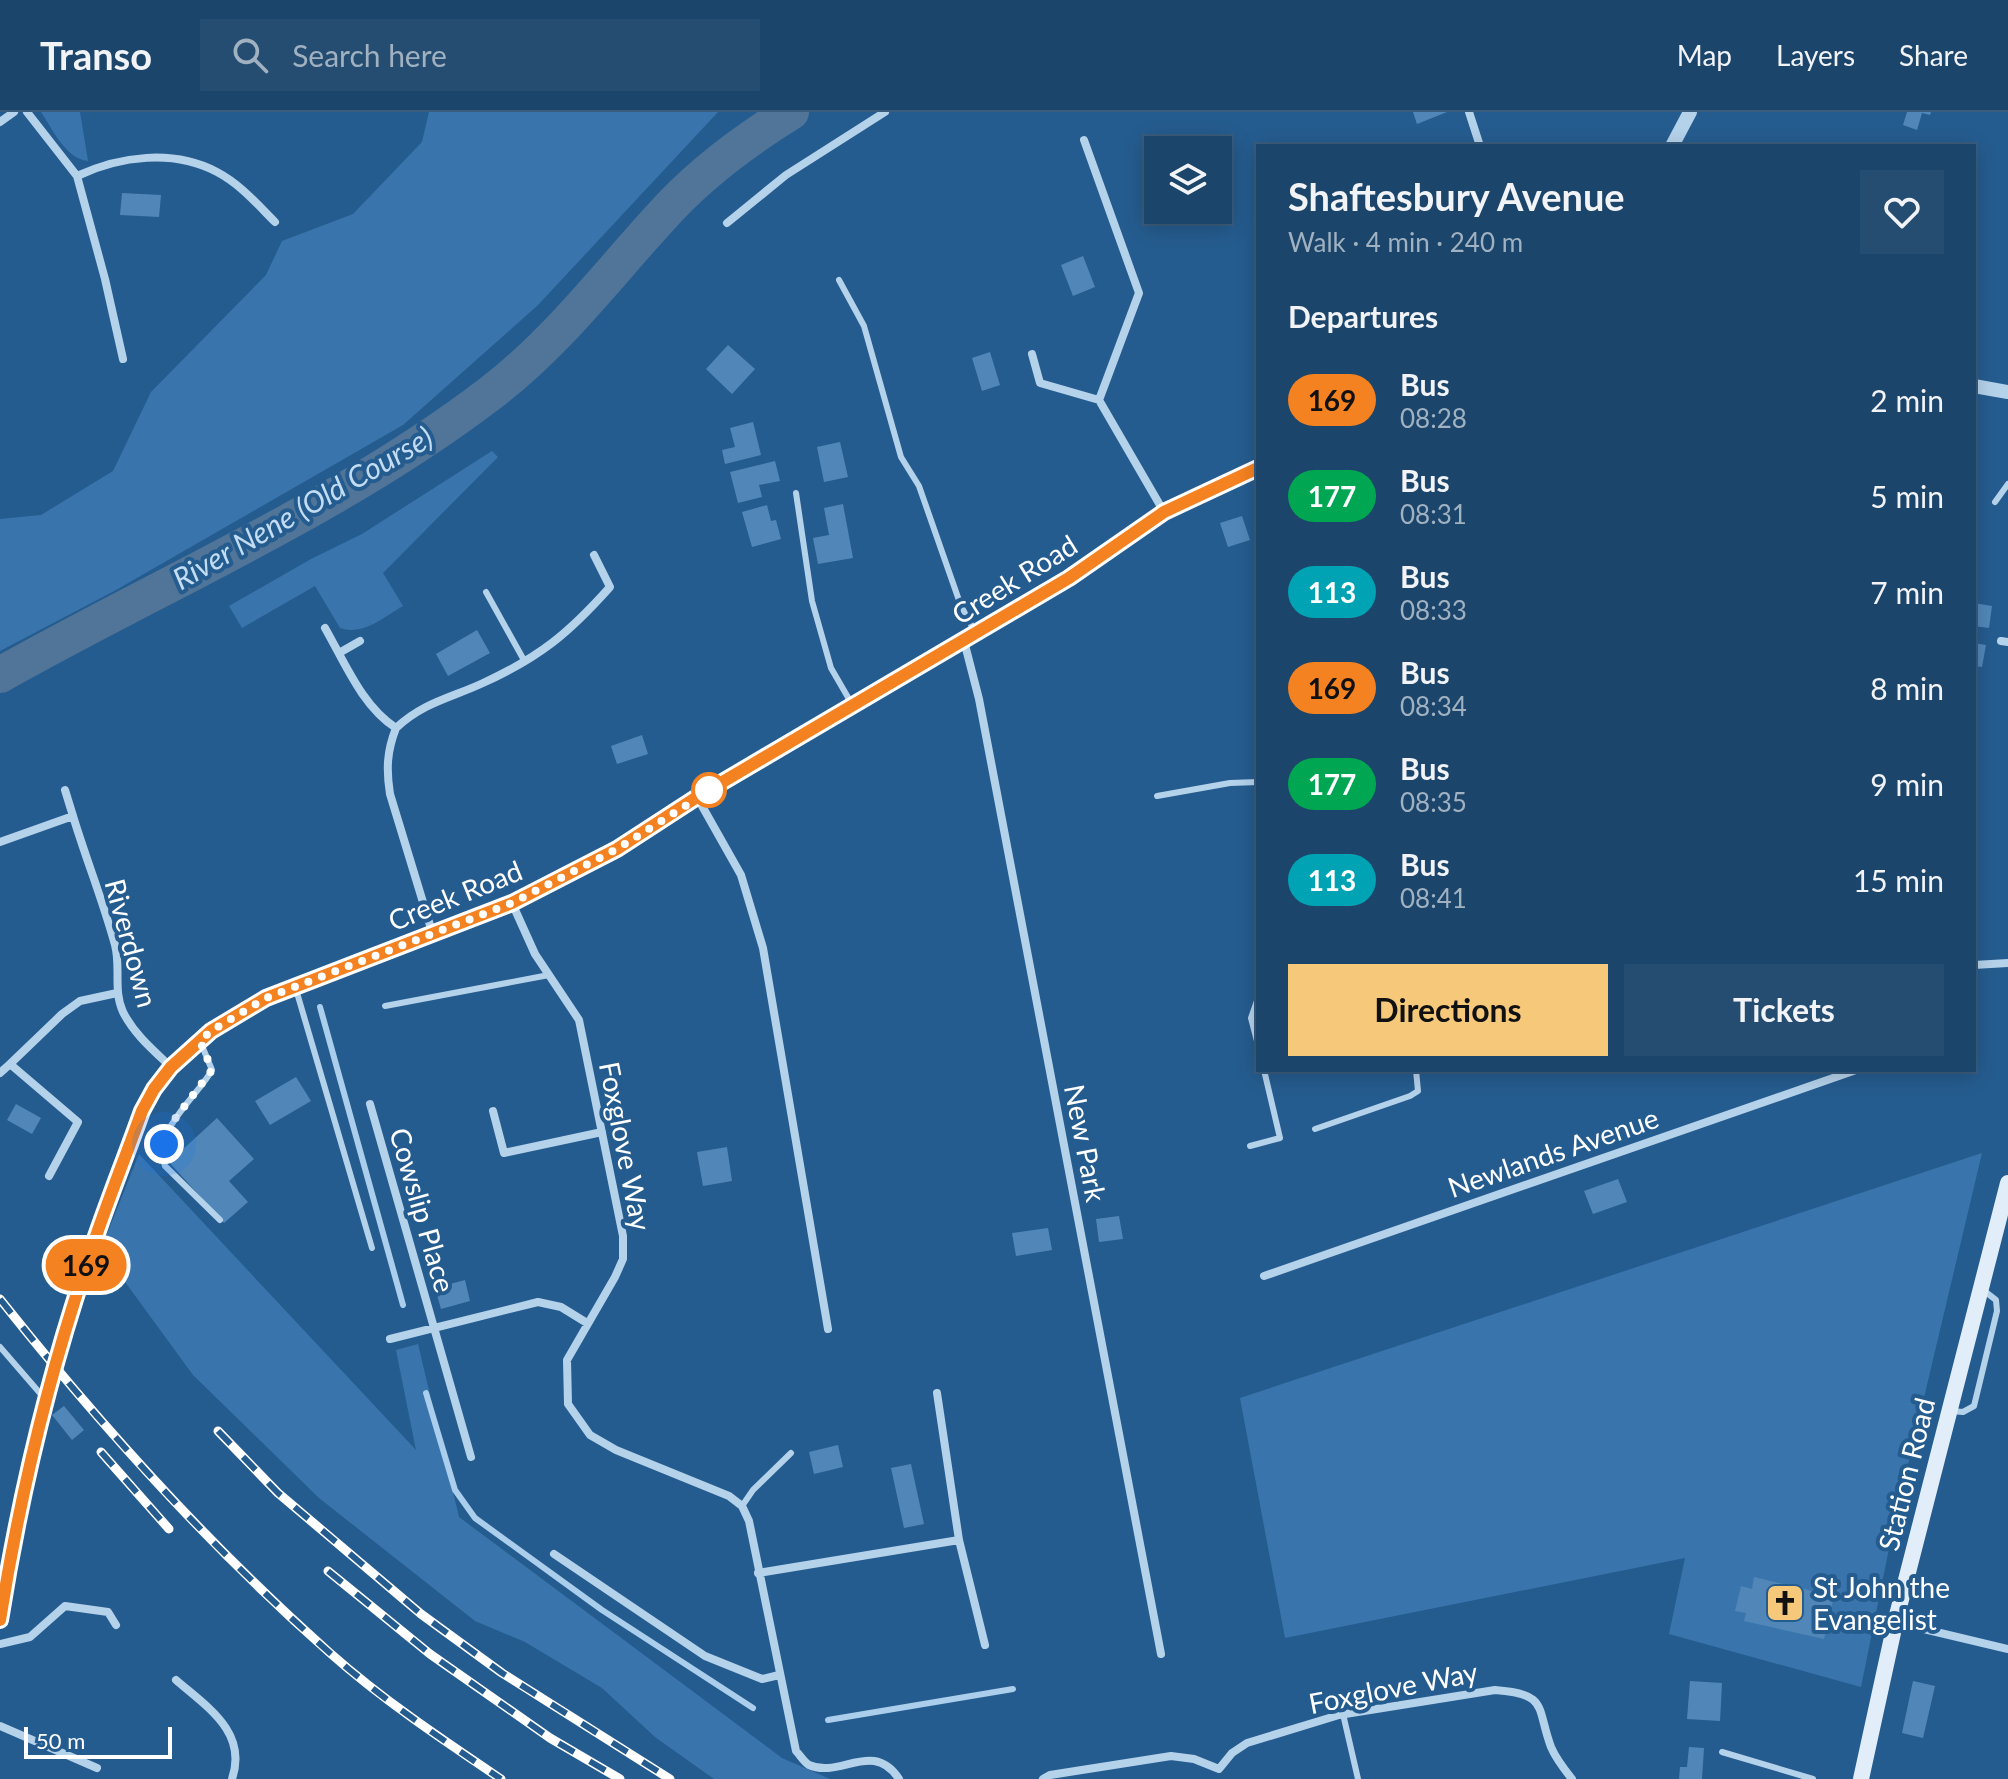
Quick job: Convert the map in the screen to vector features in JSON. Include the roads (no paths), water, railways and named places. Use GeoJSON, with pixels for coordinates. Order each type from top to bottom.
{"type":"FeatureCollection","features":[{"type":"Feature","properties":{"kind":"main road","name":"Station Road"},"geometry":{"type":"LineString","coordinates":[[1861,1779],[1896,1619],[2008,1183]]}},
{"type":"Feature","properties":{"kind":"street"},"geometry":{"type":"LineString","coordinates":[[0,122],[14,112]]}},
{"type":"Feature","properties":{"kind":"street"},"geometry":{"type":"LineString","coordinates":[[27,112],[77,176],[123,359]]}},
{"type":"Feature","properties":{"kind":"street"},"geometry":{"type":"LineString","coordinates":[[727,223],[786,175],[885,112]]}},
{"type":"Feature","properties":{"kind":"street"},"geometry":{"type":"LineString","coordinates":[[1469,112],[1479,144]]}},
{"type":"Feature","properties":{"kind":"street"},"geometry":{"type":"LineString","coordinates":[[1673,144],[1690,112]]}},
{"type":"Feature","properties":{"kind":"street"},"geometry":{"type":"LineString","coordinates":[[1084,140],[1139,293],[1099,400]]}},
{"type":"Feature","properties":{"kind":"street"},"geometry":{"type":"LineString","coordinates":[[77,176],[102,164],[149,156],[183,162],[216,172],[244,191],[275,222]]}},
{"type":"Feature","properties":{"kind":"street"},"geometry":{"type":"LineString","coordinates":[[1032,354],[1040,383],[1099,400],[1164,512]]}},
{"type":"Feature","properties":{"kind":"street"},"geometry":{"type":"LineString","coordinates":[[1976,386],[2008,392]]}},
{"type":"Feature","properties":{"kind":"street","name":"Creek Road"},"geometry":{"type":"LineString","coordinates":[[0,1620],[23,1493],[45,1399],[90,1253],[142,1111],[171,1067],[211,1031],[266,998],[512,903],[617,849],[697,797],[1069,578],[1164,512],[1256,469]]}},
{"type":"Feature","properties":{"kind":"street"},"geometry":{"type":"LineString","coordinates":[[433,935],[390,794],[386,770],[389,746],[396,728],[411,713],[438,699],[481,684],[525,662],[576,625],[610,587],[594,555]]}},
{"type":"Feature","properties":{"kind":"street"},"geometry":{"type":"LineString","coordinates":[[325,628],[370,706],[396,728]]}},
{"type":"Feature","properties":{"kind":"street","name":"New Park"},"geometry":{"type":"LineString","coordinates":[[970,638],[979,699],[1161,1654]]}},
{"type":"Feature","properties":{"kind":"street"},"geometry":{"type":"LineString","coordinates":[[339,653],[360,641]]}},
{"type":"Feature","properties":{"kind":"street","name":"Riverdown"},"geometry":{"type":"LineString","coordinates":[[65,790],[115,947],[119,970],[117,993],[122,1011],[144,1042],[171,1067]]}},
{"type":"Feature","properties":{"kind":"street"},"geometry":{"type":"LineString","coordinates":[[697,797],[741,875],[763,948],[828,1329]]}},
{"type":"Feature","properties":{"kind":"street"},"geometry":{"type":"LineString","coordinates":[[0,842],[73,816]]}},
{"type":"Feature","properties":{"kind":"street","name":"Foxglove Way"},"geometry":{"type":"LineString","coordinates":[[512,903],[535,954],[579,1020],[623,1236],[623,1259],[615,1277],[567,1360],[568,1404],[590,1435],[616,1450],[729,1496],[742,1506]]}},
{"type":"Feature","properties":{"kind":"street"},"geometry":{"type":"LineString","coordinates":[[1976,965],[2008,963]]}},
{"type":"Feature","properties":{"kind":"street"},"geometry":{"type":"LineString","coordinates":[[0,1073],[80,1001],[117,993]]}},
{"type":"Feature","properties":{"kind":"street"},"geometry":{"type":"LineString","coordinates":[[10,1064],[78,1122],[49,1176]]}},
{"type":"Feature","properties":{"kind":"street","name":"Newlands Avenue"},"geometry":{"type":"LineString","coordinates":[[1264,1276],[1850,1072]]}},
{"type":"Feature","properties":{"kind":"street","name":"Cowslip Place"},"geometry":{"type":"LineString","coordinates":[[370,1104],[471,1457]]}},
{"type":"Feature","properties":{"kind":"street"},"geometry":{"type":"LineString","coordinates":[[493,1111],[504,1153],[602,1132]]}},
{"type":"Feature","properties":{"kind":"street","name":"Cowslip Place"},"geometry":{"type":"LineString","coordinates":[[434,1329],[538,1302],[561,1307],[587,1323]]}},
{"type":"Feature","properties":{"kind":"street"},"geometry":{"type":"LineString","coordinates":[[390,1339],[434,1329]]}},
{"type":"Feature","properties":{"kind":"street"},"geometry":{"type":"LineString","coordinates":[[937,1393],[959,1540],[985,1645]]}},
{"type":"Feature","properties":{"kind":"street"},"geometry":{"type":"LineString","coordinates":[[742,1506],[749,1521],[796,1751],[809,1765],[824,1769],[868,1761],[883,1763],[899,1779]]}},
{"type":"Feature","properties":{"kind":"street"},"geometry":{"type":"LineString","coordinates":[[758,1573],[959,1540]]}},
{"type":"Feature","properties":{"kind":"street"},"geometry":{"type":"LineString","coordinates":[[554,1554],[705,1656],[762,1679],[779,1675]]}},
{"type":"Feature","properties":{"kind":"street"},"geometry":{"type":"LineString","coordinates":[[0,1644],[30,1637],[65,1606],[108,1612],[116,1625]]}},
{"type":"Feature","properties":{"kind":"street"},"geometry":{"type":"LineString","coordinates":[[1896,1619],[1911,1626],[2008,1649]]}},
{"type":"Feature","properties":{"kind":"street"},"geometry":{"type":"LineString","coordinates":[[176,1680],[227,1725],[238,1763],[232,1779]]}},
{"type":"Feature","properties":{"kind":"street","name":"Foxglove Way"},"geometry":{"type":"LineString","coordinates":[[1219,1769],[1232,1753],[1247,1743],[1343,1714],[1495,1690],[1511,1691],[1532,1699],[1542,1709],[1550,1745],[1572,1779]]}},
{"type":"Feature","properties":{"kind":"street"},"geometry":{"type":"LineString","coordinates":[[0,1726],[97,1768]]}},
{"type":"Feature","properties":{"kind":"street"},"geometry":{"type":"LineString","coordinates":[[1043,1779],[1050,1775],[1171,1756],[1194,1759],[1219,1769],[1216,1779]]}},
{"type":"Feature","properties":{"kind":"lane"},"geometry":{"type":"LineString","coordinates":[[839,280],[864,326],[901,457],[919,486],[970,638]]}},
{"type":"Feature","properties":{"kind":"lane"},"geometry":{"type":"LineString","coordinates":[[1995,502],[2008,484]]}},
{"type":"Feature","properties":{"kind":"lane"},"geometry":{"type":"LineString","coordinates":[[796,493],[812,601],[831,668],[853,706]]}},
{"type":"Feature","properties":{"kind":"lane"},"geometry":{"type":"LineString","coordinates":[[486,592],[525,662]]}},
{"type":"Feature","properties":{"kind":"lane"},"geometry":{"type":"LineString","coordinates":[[1157,796],[1230,783],[1256,782]]}},
{"type":"Feature","properties":{"kind":"lane"},"geometry":{"type":"LineString","coordinates":[[385,1006],[549,975]]}},
{"type":"Feature","properties":{"kind":"lane"},"geometry":{"type":"LineString","coordinates":[[295,986],[372,1248]]}},
{"type":"Feature","properties":{"kind":"lane"},"geometry":{"type":"LineString","coordinates":[[1256,1004],[1251,1018],[1256,1037]]}},
{"type":"Feature","properties":{"kind":"lane"},"geometry":{"type":"LineString","coordinates":[[200,1041],[212,1070],[171,1124],[162,1159],[165,1166],[220,1220]]}},
{"type":"Feature","properties":{"kind":"lane"},"geometry":{"type":"LineString","coordinates":[[1250,1146],[1280,1138],[1264,1072]]}},
{"type":"Feature","properties":{"kind":"lane"},"geometry":{"type":"LineString","coordinates":[[1315,1129],[1410,1096],[1418,1091],[1416,1072]]}},
{"type":"Feature","properties":{"kind":"lane"},"geometry":{"type":"LineString","coordinates":[[1948,1411],[1963,1412],[1974,1406],[1997,1311],[1996,1300],[1980,1288]]}},
{"type":"Feature","properties":{"kind":"lane"},"geometry":{"type":"LineString","coordinates":[[1997,1311],[2008,1314]]}},
{"type":"Feature","properties":{"kind":"lane"},"geometry":{"type":"LineString","coordinates":[[0,1347],[45,1399]]}},
{"type":"Feature","properties":{"kind":"lane"},"geometry":{"type":"LineString","coordinates":[[742,1506],[753,1490],[791,1453]]}},
{"type":"Feature","properties":{"kind":"lane"},"geometry":{"type":"LineString","coordinates":[[1343,1714],[1358,1779]]}},
{"type":"Feature","properties":{"kind":"lane"},"geometry":{"type":"LineString","coordinates":[[1722,1752],[1813,1779]]}},
{"type":"Feature","properties":{"kind":"waterway","name":"River Nene (Old Course)"},"geometry":{"type":"LineString","coordinates":[[0,675],[314,508],[435,433],[492,392],[538,352],[689,188],[739,147],[791,112]]}},
{"type":"Feature","properties":{"kind":"waterway"},"geometry":{"type":"LineString","coordinates":[[320,1007],[403,1305]]}},
{"type":"Feature","properties":{"kind":"waterway"},"geometry":{"type":"LineString","coordinates":[[426,1393],[455,1490],[475,1518],[602,1610],[753,1708]]}},
{"type":"Feature","properties":{"kind":"waterway"},"geometry":{"type":"LineString","coordinates":[[828,1720],[1013,1689]]}},
{"type":"Feature","properties":{"kind":"railway"},"geometry":{"type":"LineString","coordinates":[[0,1299],[77,1393],[157,1483],[241,1570],[371,1687],[501,1779]]}},
{"type":"Feature","properties":{"kind":"railway"},"geometry":{"type":"LineString","coordinates":[[218,1431],[278,1493],[421,1614],[502,1673],[670,1779]]}},
{"type":"Feature","properties":{"kind":"railway"},"geometry":{"type":"LineString","coordinates":[[101,1452],[169,1529]]}},
{"type":"Feature","properties":{"kind":"railway"},"geometry":{"type":"LineString","coordinates":[[328,1571],[430,1654],[550,1738],[620,1779]]}},
{"type":"Feature","properties":{"kind":"place","name":"St John the Evangelist"},"geometry":{"type":"Point","coordinates":[1785,1603]}}]}
